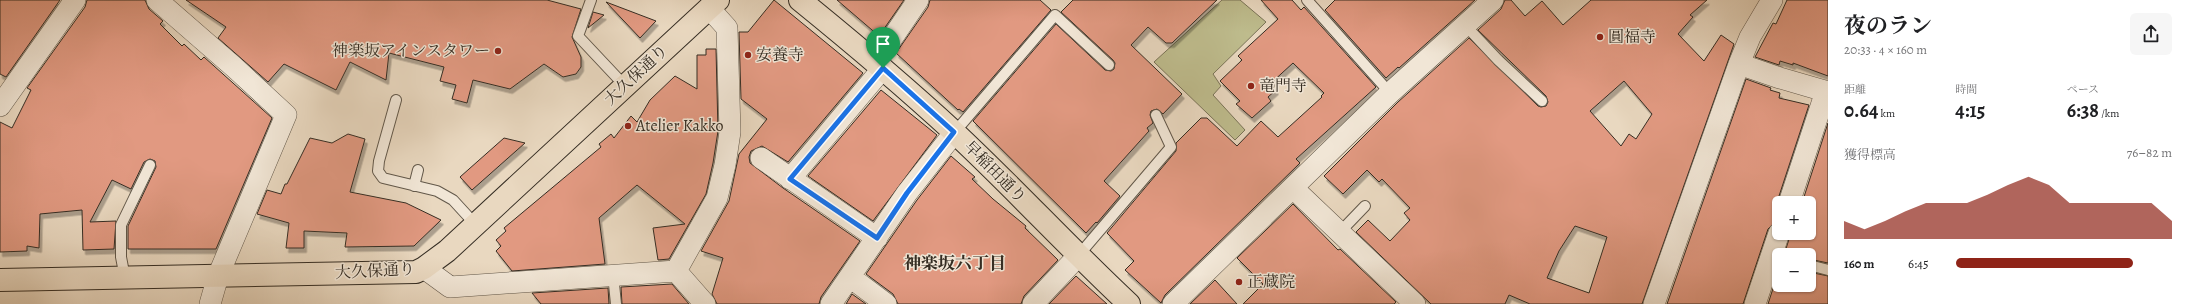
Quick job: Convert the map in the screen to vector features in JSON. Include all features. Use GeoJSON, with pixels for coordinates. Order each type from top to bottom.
{"type":"FeatureCollection","features":[{"type":"Feature","properties":{"kind":"main road","name":"早稲田通り"},"geometry":{"type":"LineString","coordinates":[[800,0],[879,65],[954,132],[1128,304]]}},
{"type":"Feature","properties":{"kind":"main road","name":"大久保通り"},"geometry":{"type":"LineString","coordinates":[[0,280],[408,272],[424,268],[476,224],[714,4]]}},
{"type":"Feature","properties":{"kind":"street"},"geometry":{"type":"LineString","coordinates":[[0,106],[75,0]]}},
{"type":"Feature","properties":{"kind":"street"},"geometry":{"type":"LineString","coordinates":[[157,0],[234,66],[286,115],[218,276],[210,304]]}},
{"type":"Feature","properties":{"kind":"street"},"geometry":{"type":"LineString","coordinates":[[790,179],[879,65],[918,0]]}},
{"type":"Feature","properties":{"kind":"street"},"geometry":{"type":"LineString","coordinates":[[1173,304],[1390,93],[1492,0]]}},
{"type":"Feature","properties":{"kind":"street"},"geometry":{"type":"LineString","coordinates":[[1654,304],[1739,64],[1750,36],[1772,0]]}},
{"type":"Feature","properties":{"kind":"street"},"geometry":{"type":"LineString","coordinates":[[676,271],[717,198],[730,132],[727,28],[714,4]]}},
{"type":"Feature","properties":{"kind":"street"},"geometry":{"type":"LineString","coordinates":[[1739,64],[1780,78],[1827,91],[1791,196]]}},
{"type":"Feature","properties":{"kind":"street"},"geometry":{"type":"LineString","coordinates":[[832,304],[907,193],[954,132]]}},
{"type":"Feature","properties":{"kind":"street"},"geometry":{"type":"LineString","coordinates":[[761,158],[877,238]]}},
{"type":"Feature","properties":{"kind":"street"},"geometry":{"type":"LineString","coordinates":[[1293,188],[1415,304]]}},
{"type":"Feature","properties":{"kind":"street"},"geometry":{"type":"LineString","coordinates":[[1033,304],[1078,256]]}},
{"type":"Feature","properties":{"kind":"street"},"geometry":{"type":"LineString","coordinates":[[1755,304],[1772,264]]}},
{"type":"Feature","properties":{"kind":"street"},"geometry":{"type":"LineString","coordinates":[[424,268],[450,287],[613,274],[676,271]]}},
{"type":"Feature","properties":{"kind":"street"},"geometry":{"type":"LineString","coordinates":[[676,271],[705,304]]}},
{"type":"Feature","properties":{"kind":"street"},"geometry":{"type":"LineString","coordinates":[[850,276],[886,304]]}},
{"type":"Feature","properties":{"kind":"lane"},"geometry":{"type":"LineString","coordinates":[[591,0],[578,36],[625,86]]}},
{"type":"Feature","properties":{"kind":"lane"},"geometry":{"type":"LineString","coordinates":[[1307,0],[1390,93]]}},
{"type":"Feature","properties":{"kind":"lane"},"geometry":{"type":"LineString","coordinates":[[954,132],[1055,15],[1108,65]]}},
{"type":"Feature","properties":{"kind":"lane"},"geometry":{"type":"LineString","coordinates":[[1466,25],[1498,60],[1542,101]]}},
{"type":"Feature","properties":{"kind":"lane"},"geometry":{"type":"LineString","coordinates":[[396,100],[379,161],[378,171],[383,178],[437,191],[453,200],[476,224]]}},
{"type":"Feature","properties":{"kind":"lane"},"geometry":{"type":"LineString","coordinates":[[1078,256],[1172,147],[1156,115]]}},
{"type":"Feature","properties":{"kind":"lane"},"geometry":{"type":"LineString","coordinates":[[125,278],[121,257],[121,225],[150,166]]}},
{"type":"Feature","properties":{"kind":"lane"},"geometry":{"type":"LineString","coordinates":[[414,186],[418,170]]}},
{"type":"Feature","properties":{"kind":"lane"},"geometry":{"type":"LineString","coordinates":[[1340,232],[1365,206]]}},
{"type":"Feature","properties":{"kind":"lane"},"geometry":{"type":"LineString","coordinates":[[1816,267],[1828,270]]}},
{"type":"Feature","properties":{"kind":"lane"},"geometry":{"type":"LineString","coordinates":[[613,274],[616,304]]}},
{"type":"Feature","properties":{"kind":"shaded area"},"geometry":{"type":"Polygon","coordinates":[[[1222,0],[1240,0],[1266,22],[1213,74],[1221,86],[1213,95],[1245,130],[1235,140],[1154,62],[1222,0]]]}},
{"type":"Feature","properties":{"kind":"building"},"geometry":{"type":"Polygon","coordinates":[[[0,0],[60,0],[6,77],[0,74],[0,0]]]}},
{"type":"Feature","properties":{"kind":"building"},"geometry":{"type":"Polygon","coordinates":[[[87,0],[145,0],[149,9],[163,21],[160,24],[182,46],[184,44],[201,60],[204,57],[272,118],[216,249],[128,249],[128,226],[156,167],[155,161],[150,159],[144,162],[131,189],[112,180],[90,222],[116,221],[114,249],[83,250],[82,210],[40,214],[39,248],[27,246],[27,251],[0,252],[0,122],[12,128],[31,90],[27,88],[85,7],[87,0]]]}},
{"type":"Feature","properties":{"kind":"building"},"geometry":{"type":"Polygon","coordinates":[[[186,0],[547,0],[581,9],[572,37],[581,57],[581,67],[576,74],[563,77],[544,64],[510,89],[473,80],[467,103],[452,99],[456,85],[440,81],[444,67],[389,53],[386,80],[350,62],[336,90],[284,64],[268,82],[218,38],[226,27],[186,0]]]}},
{"type":"Feature","properties":{"kind":"building"},"geometry":{"type":"Polygon","coordinates":[[[774,0],[863,73],[788,162],[762,146],[751,151],[749,157],[750,163],[783,188],[860,241],[821,297],[819,304],[717,304],[712,294],[723,258],[701,251],[729,201],[739,154],[767,119],[741,99],[739,32],[748,32],[774,0]]]}},
{"type":"Feature","properties":{"kind":"building"},"geometry":{"type":"Polygon","coordinates":[[[837,0],[904,0],[879,36],[837,0]]]}},
{"type":"Feature","properties":{"kind":"building"},"geometry":{"type":"Polygon","coordinates":[[[930,0],[1040,0],[1051,10],[963,112],[959,109],[958,110],[896,53],[928,7],[930,0]]]}},
{"type":"Feature","properties":{"kind":"building"},"geometry":{"type":"Polygon","coordinates":[[[1073,0],[1217,0],[1172,43],[1166,43],[1148,27],[1131,45],[1182,94],[1163,114],[1157,109],[1151,111],[1150,115],[1153,123],[1147,128],[1149,131],[1104,181],[1120,196],[1097,223],[1096,222],[1086,233],[973,121],[1056,24],[1105,70],[1111,71],[1114,69],[1115,63],[1113,60],[1061,12],[1073,0]]]}},
{"type":"Feature","properties":{"kind":"building"},"geometry":{"type":"Polygon","coordinates":[[[1261,0],[1292,0],[1301,10],[1304,7],[1376,87],[1296,159],[1300,163],[1165,295],[1161,303],[1125,270],[1134,261],[1107,233],[1176,151],[1176,143],[1201,118],[1207,118],[1237,146],[1261,121],[1278,137],[1322,97],[1321,96],[1324,93],[1293,63],[1270,84],[1276,90],[1268,97],[1271,101],[1252,118],[1236,104],[1240,101],[1220,81],[1242,60],[1238,56],[1278,19],[1261,0]]]}},
{"type":"Feature","properties":{"kind":"building"},"geometry":{"type":"Polygon","coordinates":[[[1335,0],[1475,0],[1386,78],[1325,10],[1335,0]]]}},
{"type":"Feature","properties":{"kind":"building"},"geometry":{"type":"Polygon","coordinates":[[[1505,0],[1511,0],[1525,16],[1542,1],[1563,25],[1591,0],[1707,0],[1690,15],[1693,17],[1678,34],[1704,61],[1721,35],[1734,44],[1642,304],[1530,304],[1509,295],[1505,304],[1431,304],[1356,232],[1368,220],[1390,241],[1410,220],[1404,213],[1410,208],[1382,179],[1379,182],[1367,170],[1343,194],[1324,176],[1398,102],[1469,38],[1538,106],[1546,106],[1548,102],[1546,96],[1478,30],[1501,9],[1505,0]],[[1624,81],[1590,111],[1621,146],[1629,134],[1636,139],[1652,114],[1624,81]],[[1575,226],[1559,251],[1547,278],[1589,293],[1607,237],[1575,226]]]}},
{"type":"Feature","properties":{"kind":"building"},"geometry":{"type":"Polygon","coordinates":[[[1787,0],[1828,0],[1828,76],[1793,63],[1793,65],[1780,61],[1779,65],[1755,57],[1773,23],[1776,24],[1787,0]]]}},
{"type":"Feature","properties":{"kind":"building"},"geometry":{"type":"Polygon","coordinates":[[[606,2],[656,21],[640,38],[606,2]]]}},
{"type":"Feature","properties":{"kind":"building"},"geometry":{"type":"Polygon","coordinates":[[[593,12],[604,15],[588,28],[593,12]]]}},
{"type":"Feature","properties":{"kind":"building"},"geometry":{"type":"Polygon","coordinates":[[[706,49],[716,49],[718,131],[713,163],[706,194],[669,259],[658,260],[653,228],[685,224],[637,185],[599,218],[605,264],[512,271],[496,251],[501,246],[496,240],[506,231],[504,228],[601,147],[599,144],[611,134],[614,138],[631,116],[637,122],[650,100],[675,76],[697,89],[697,55],[706,55],[706,49]]]}},
{"type":"Feature","properties":{"kind":"building"},"geometry":{"type":"Polygon","coordinates":[[[1746,79],[1780,93],[1779,98],[1809,105],[1779,196],[1772,196],[1772,225],[1768,229],[1743,304],[1667,304],[1746,79]]]}},
{"type":"Feature","properties":{"kind":"building"},"geometry":{"type":"Polygon","coordinates":[[[881,90],[937,135],[873,221],[808,176],[881,90]]]}},
{"type":"Feature","properties":{"kind":"building"},"geometry":{"type":"Polygon","coordinates":[[[1828,123],[1828,263],[1816,260],[1816,248],[1786,248],[1789,240],[1816,240],[1816,196],[1804,196],[1828,123]]]}},
{"type":"Feature","properties":{"kind":"building"},"geometry":{"type":"Polygon","coordinates":[[[348,134],[365,139],[350,192],[406,203],[441,220],[414,246],[345,247],[347,233],[304,231],[304,248],[286,248],[289,223],[257,214],[267,190],[281,194],[310,138],[332,143],[348,134]]]}},
{"type":"Feature","properties":{"kind":"building"},"geometry":{"type":"Polygon","coordinates":[[[504,138],[525,143],[472,190],[460,177],[504,138]]]}},
{"type":"Feature","properties":{"kind":"building"},"geometry":{"type":"Polygon","coordinates":[[[951,156],[975,177],[972,179],[993,199],[1026,226],[1025,228],[1058,260],[1024,296],[1021,304],[898,304],[893,294],[866,274],[917,200],[951,156]]]}},
{"type":"Feature","properties":{"kind":"building"},"geometry":{"type":"Polygon","coordinates":[[[1293,204],[1338,250],[1340,249],[1396,302],[1394,304],[1243,304],[1263,284],[1237,258],[1293,204]]]}},
{"type":"Feature","properties":{"kind":"building"},"geometry":{"type":"Polygon","coordinates":[[[1816,273],[1828,276],[1828,304],[1768,304],[1772,292],[1816,292],[1816,273]]]}},
{"type":"Feature","properties":{"kind":"building"},"geometry":{"type":"Polygon","coordinates":[[[1076,276],[1107,304],[1049,304],[1076,276]]]}},
{"type":"Feature","properties":{"kind":"building"},"geometry":{"type":"Polygon","coordinates":[[[1215,280],[1237,304],[1190,304],[1215,280]]]}},
{"type":"Feature","properties":{"kind":"building"},"geometry":{"type":"Polygon","coordinates":[[[672,284],[689,304],[622,304],[621,287],[672,284]]]}},
{"type":"Feature","properties":{"kind":"building"},"geometry":{"type":"Polygon","coordinates":[[[608,288],[609,304],[541,304],[532,293],[608,288]]]}},
{"type":"Feature","properties":{"kind":"building"},"geometry":{"type":"Polygon","coordinates":[[[852,294],[866,304],[846,304],[852,294]]]}},
{"type":"Feature","properties":{"kind":"place","name":"圓福寺"},"geometry":{"type":"Point","coordinates":[1600,37]}},
{"type":"Feature","properties":{"kind":"place","name":"神楽坂アインスタワー"},"geometry":{"type":"Point","coordinates":[498,51]}},
{"type":"Feature","properties":{"kind":"place","name":"安養寺"},"geometry":{"type":"Point","coordinates":[748,55]}},
{"type":"Feature","properties":{"kind":"place","name":"竜門寺"},"geometry":{"type":"Point","coordinates":[1251,86]}},
{"type":"Feature","properties":{"kind":"place","name":"Atelier Kakko"},"geometry":{"type":"Point","coordinates":[628,126]}},
{"type":"Feature","properties":{"kind":"place","name":"正蔵院"},"geometry":{"type":"Point","coordinates":[1239,282]}},
{"type":"Feature","properties":{"kind":"district","name":"神楽坂六丁目"},"geometry":{"type":"Point","coordinates":[955,263]}},
{"type":"Feature","properties":{"kind":"route"},"geometry":{"type":"LineString","coordinates":[[883,68],[954,132],[907,193],[877,238],[790,179],[883,68]]}}]}
